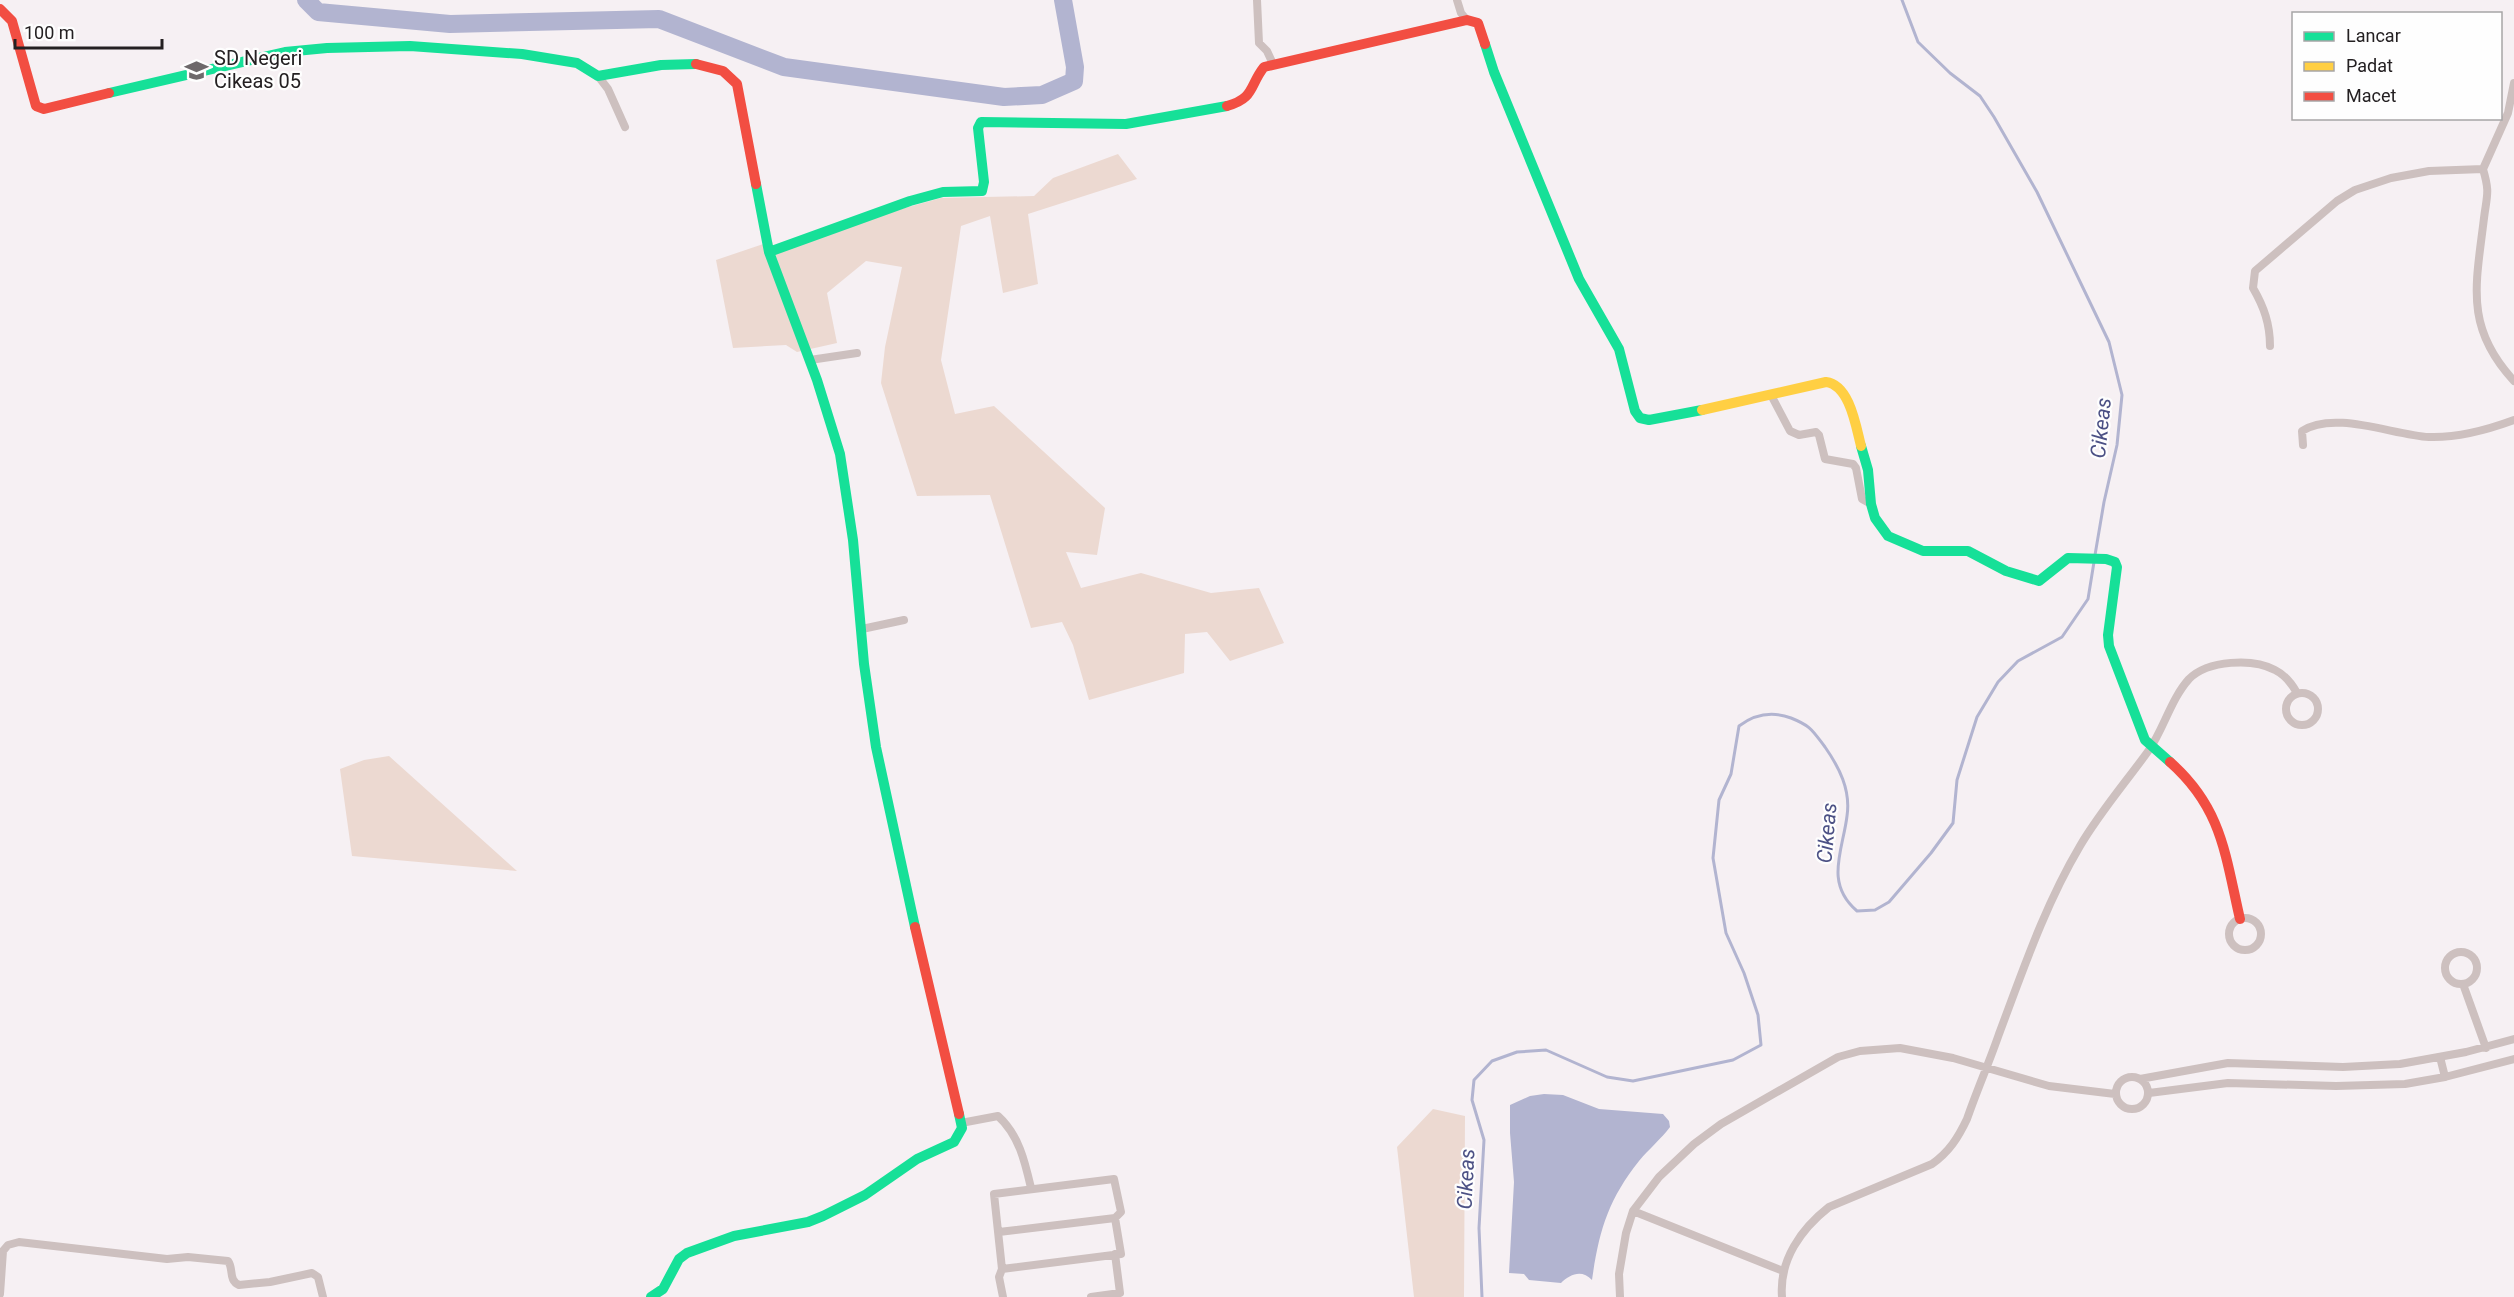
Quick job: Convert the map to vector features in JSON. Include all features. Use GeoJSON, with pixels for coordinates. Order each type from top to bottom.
{"type":"FeatureCollection","features":[{"type":"Feature","properties":{"kind":"street"},"geometry":{"type":"LineString","coordinates":[[1257,0],[1259,43],[1267,51],[1273,64]]}},
{"type":"Feature","properties":{"kind":"street"},"geometry":{"type":"LineString","coordinates":[[1457,0],[1461,13],[1467,20]]}},
{"type":"Feature","properties":{"kind":"street"},"geometry":{"type":"LineString","coordinates":[[0,9],[12,21],[33,99],[36,106],[44,110],[217,66],[285,52],[327,48],[410,46],[522,54],[577,63],[598,76],[608,89],[625,127]]}},
{"type":"Feature","properties":{"kind":"street"},"geometry":{"type":"LineString","coordinates":[[769,252],[910,201],[943,192],[982,191],[984,182],[978,128],[981,122],[1126,124],[1219,108],[1247,97],[1260,71],[1273,64],[1467,20],[1478,23],[1494,72],[1579,279],[1619,349],[1635,411],[1640,418],[1649,420],[1669,417],[1826,382],[1833,383],[1839,388],[1852,414],[1868,470],[1870,504],[1880,527],[1888,536],[1923,551],[1968,551],[1977,554],[1995,567],[2039,581],[2068,558],[2112,560],[2117,567],[2108,635],[2109,646],[2142,733],[2151,747],[2187,777],[2208,805],[2220,834],[2240,919]]}},
{"type":"Feature","properties":{"kind":"street"},"geometry":{"type":"LineString","coordinates":[[598,76],[675,64],[702,64],[725,72],[737,84],[769,252],[810,360],[840,454],[853,540],[864,664],[876,747],[914,925],[962,1128],[954,1142],[917,1159],[865,1195],[823,1216],[808,1222],[734,1236],[687,1253],[679,1259],[663,1289],[651,1297]]}},
{"type":"Feature","properties":{"kind":"street"},"geometry":{"type":"LineString","coordinates":[[2514,84],[2508,113],[2483,169],[2489,189],[2484,215],[2476,308],[2486,343],[2493,356],[2514,381]]}},
{"type":"Feature","properties":{"kind":"street"},"geometry":{"type":"LineString","coordinates":[[2270,346],[2268,322],[2253,288],[2255,271],[2337,201],[2355,190],[2391,178],[2429,171],[2483,169]]}},
{"type":"Feature","properties":{"kind":"street"},"geometry":{"type":"LineString","coordinates":[[810,360],[857,353]]}},
{"type":"Feature","properties":{"kind":"street"},"geometry":{"type":"LineString","coordinates":[[1771,395],[1790,431],[1799,435],[1816,432],[1819,435],[1825,459],[1853,464],[1856,468],[1862,499],[1870,504]]}},
{"type":"Feature","properties":{"kind":"street"},"geometry":{"type":"LineString","coordinates":[[2303,445],[2301,433],[2303,429],[2324,423],[2356,424],[2428,437],[2466,434],[2514,420]]}},
{"type":"Feature","properties":{"kind":"street"},"geometry":{"type":"LineString","coordinates":[[862,629],[904,621]]}},
{"type":"Feature","properties":{"kind":"street"},"geometry":{"type":"LineString","coordinates":[[1782,1297],[1783,1271],[1802,1232],[1829,1207],[1911,1174],[1945,1155],[1967,1119],[2036,937],[2068,867],[2094,825],[2151,747],[2182,689],[2191,678],[2202,671],[2234,663],[2264,665],[2284,676],[2297,693]]}},
{"type":"Feature","properties":{"kind":"street"},"geometry":{"type":"LineString","coordinates":[[2297,693],[2308,693],[2316,699],[2319,709],[2315,719],[2307,724],[2296,724],[2289,718],[2286,708],[2289,699],[2297,693]]}},
{"type":"Feature","properties":{"kind":"street"},"geometry":{"type":"LineString","coordinates":[[2247,918],[2259,927],[2259,940],[2249,950],[2241,950],[2232,945],[2228,935],[2231,925],[2240,919],[2247,918]]}},
{"type":"Feature","properties":{"kind":"street"},"geometry":{"type":"LineString","coordinates":[[2459,952],[2472,957],[2476,970],[2474,977],[2463,984],[2449,980],[2445,967],[2447,960],[2459,952]]}},
{"type":"Feature","properties":{"kind":"street"},"geometry":{"type":"LineString","coordinates":[[2463,984],[2486,1048]]}},
{"type":"Feature","properties":{"kind":"street"},"geometry":{"type":"LineString","coordinates":[[2140,1079],[2146,1085],[2149,1094],[2145,1103],[2138,1109],[2127,1109],[2119,1104],[2115,1094],[2120,1081],[2127,1078],[2140,1079],[2228,1063],[2343,1067],[2400,1064],[2486,1048],[2514,1039]]}},
{"type":"Feature","properties":{"kind":"street"},"geometry":{"type":"LineString","coordinates":[[1620,1297],[1621,1252],[1633,1211],[1659,1177],[1694,1144],[1758,1102],[1838,1057],[1860,1051],[1900,1048],[1986,1067],[2049,1086],[2115,1094]]}},
{"type":"Feature","properties":{"kind":"street"},"geometry":{"type":"LineString","coordinates":[[2440,1057],[2445,1077]]}},
{"type":"Feature","properties":{"kind":"street"},"geometry":{"type":"LineString","coordinates":[[2149,1094],[2228,1083],[2376,1086],[2405,1084],[2445,1077],[2514,1059]]}},
{"type":"Feature","properties":{"kind":"street"},"geometry":{"type":"LineString","coordinates":[[961,1123],[998,1116],[1023,1154],[1031,1188]]}},
{"type":"Feature","properties":{"kind":"street"},"geometry":{"type":"LineString","coordinates":[[999,1232],[1115,1218],[1121,1212],[1114,1179],[994,1194],[1002,1269],[999,1277],[1003,1297]]}},
{"type":"Feature","properties":{"kind":"street"},"geometry":{"type":"LineString","coordinates":[[1633,1211],[1783,1271]]}},
{"type":"Feature","properties":{"kind":"street"},"geometry":{"type":"LineString","coordinates":[[1002,1269],[1121,1254],[1115,1218]]}},
{"type":"Feature","properties":{"kind":"street"},"geometry":{"type":"LineString","coordinates":[[0,1294],[3,1251],[8,1245],[19,1242],[167,1259],[188,1257],[228,1261],[232,1277],[240,1285],[312,1273],[318,1277],[323,1297]]}},
{"type":"Feature","properties":{"kind":"street"},"geometry":{"type":"LineString","coordinates":[[1090,1297],[1120,1293],[1115,1254]]}},
{"type":"Feature","properties":{"kind":"shaded area"},"geometry":{"type":"Polygon","coordinates":[[[1118,154],[1137,179],[1028,214],[1038,284],[1003,293],[990,216],[961,226],[941,360],[955,414],[994,406],[1105,508],[1097,555],[1066,552],[1081,588],[1141,573],[1211,593],[1259,588],[1284,643],[1230,661],[1207,632],[1185,634],[1184,673],[1089,700],[1073,645],[1062,622],[1031,628],[990,495],[917,496],[881,383],[885,347],[902,267],[866,261],[827,293],[837,343],[797,352],[786,345],[733,348],[716,260],[772,241],[775,252],[894,211],[941,198],[1034,196],[1053,178],[1118,154]]]}},
{"type":"Feature","properties":{"kind":"shaded area"},"geometry":{"type":"Polygon","coordinates":[[[389,756],[517,871],[352,856],[340,769],[364,760],[389,756]]]}},
{"type":"Feature","properties":{"kind":"shaded area"},"geometry":{"type":"Polygon","coordinates":[[[1433,1109],[1465,1116],[1464,1297],[1414,1297],[1397,1147],[1433,1109]]]}},
{"type":"Feature","properties":{"kind":"water"},"geometry":{"type":"Polygon","coordinates":[[[1563,1095],[1599,1109],[1663,1114],[1669,1121],[1670,1127],[1628,1175],[1612,1203],[1598,1246],[1592,1280],[1584,1275],[1576,1274],[1561,1283],[1529,1280],[1524,1274],[1509,1273],[1514,1182],[1510,1105],[1530,1096],[1563,1095]]]}},
{"type":"Feature","properties":{"kind":"waterway"},"geometry":{"type":"LineString","coordinates":[[306,0],[318,12],[450,24],[659,19],[784,67],[1004,97],[1042,95],[1074,81],[1075,67],[1063,0]]}},
{"type":"Feature","properties":{"kind":"waterway","name":"Cikeas"},"geometry":{"type":"LineString","coordinates":[[1902,0],[1918,42],[1950,73],[1980,96],[1994,117],[2037,192],[2109,342],[2122,395],[2117,445],[2095,555]]}},
{"type":"Feature","properties":{"kind":"waterway","name":"Cikeas"},"geometry":{"type":"LineString","coordinates":[[1482,1297],[1479,1228],[1484,1140],[1472,1100],[1474,1080],[1492,1061],[1517,1052],[1546,1050],[1607,1077],[1633,1081],[1733,1060],[1761,1045],[1758,1015],[1744,973],[1726,933],[1713,858],[1719,800],[1731,774],[1739,726],[1751,719],[1770,714],[1798,721],[1814,732],[1835,763],[1847,797],[1847,816],[1838,866],[1841,889],[1857,911],[1875,910],[1889,902],[1953,823],[1957,780],[1977,717],[1998,682],[2018,661],[2062,637],[2088,599],[2094,562]]}},
{"type":"Feature","properties":{"kind":"traffic: fast"},"geometry":{"type":"LineString","coordinates":[[1485,44],[1494,72],[1579,279],[1619,349],[1635,411],[1640,418],[1649,420],[1702,410]]}},
{"type":"Feature","properties":{"kind":"traffic: fast"},"geometry":{"type":"LineString","coordinates":[[109,93],[285,52],[327,48],[410,46],[522,54],[577,63],[598,76],[661,65],[696,64]]}},
{"type":"Feature","properties":{"kind":"traffic: fast"},"geometry":{"type":"LineString","coordinates":[[769,252],[910,201],[943,192],[982,191],[984,182],[978,128],[981,122],[1126,124],[1227,106]]}},
{"type":"Feature","properties":{"kind":"traffic: fast"},"geometry":{"type":"LineString","coordinates":[[756,184],[769,252],[817,380],[840,454],[853,540],[864,664],[876,747],[915,927]]}},
{"type":"Feature","properties":{"kind":"traffic: fast"},"geometry":{"type":"LineString","coordinates":[[1861,446],[1868,470],[1871,504],[1875,518],[1888,536],[1923,551],[1968,551],[2006,571],[2039,581],[2068,558],[2106,559],[2115,562],[2117,567],[2108,635],[2109,646],[2145,740],[2170,762]]}},
{"type":"Feature","properties":{"kind":"traffic: fast"},"geometry":{"type":"LineString","coordinates":[[651,1297],[663,1289],[679,1259],[687,1253],[734,1236],[808,1222],[865,1195],[917,1159],[954,1142],[962,1128],[959,1114]]}},
{"type":"Feature","properties":{"kind":"traffic: slow"},"geometry":{"type":"LineString","coordinates":[[1702,410],[1826,382],[1841,391],[1851,408],[1861,446]]}},
{"type":"Feature","properties":{"kind":"traffic: jam"},"geometry":{"type":"LineString","coordinates":[[0,9],[12,21],[36,106],[44,109],[109,93]]}},
{"type":"Feature","properties":{"kind":"traffic: jam"},"geometry":{"type":"LineString","coordinates":[[1227,106],[1247,95],[1264,67],[1467,20],[1478,23],[1485,44]]}},
{"type":"Feature","properties":{"kind":"traffic: jam"},"geometry":{"type":"LineString","coordinates":[[696,64],[723,71],[737,84],[756,184]]}},
{"type":"Feature","properties":{"kind":"traffic: jam"},"geometry":{"type":"LineString","coordinates":[[2170,762],[2201,797],[2211,815],[2225,853],[2240,919]]}},
{"type":"Feature","properties":{"kind":"traffic: jam"},"geometry":{"type":"LineString","coordinates":[[915,927],[959,1114]]}},
{"type":"Feature","properties":{"kind":"place","name":"SD Negeri Cikeas 05"},"geometry":{"type":"Point","coordinates":[196,70]}}]}
